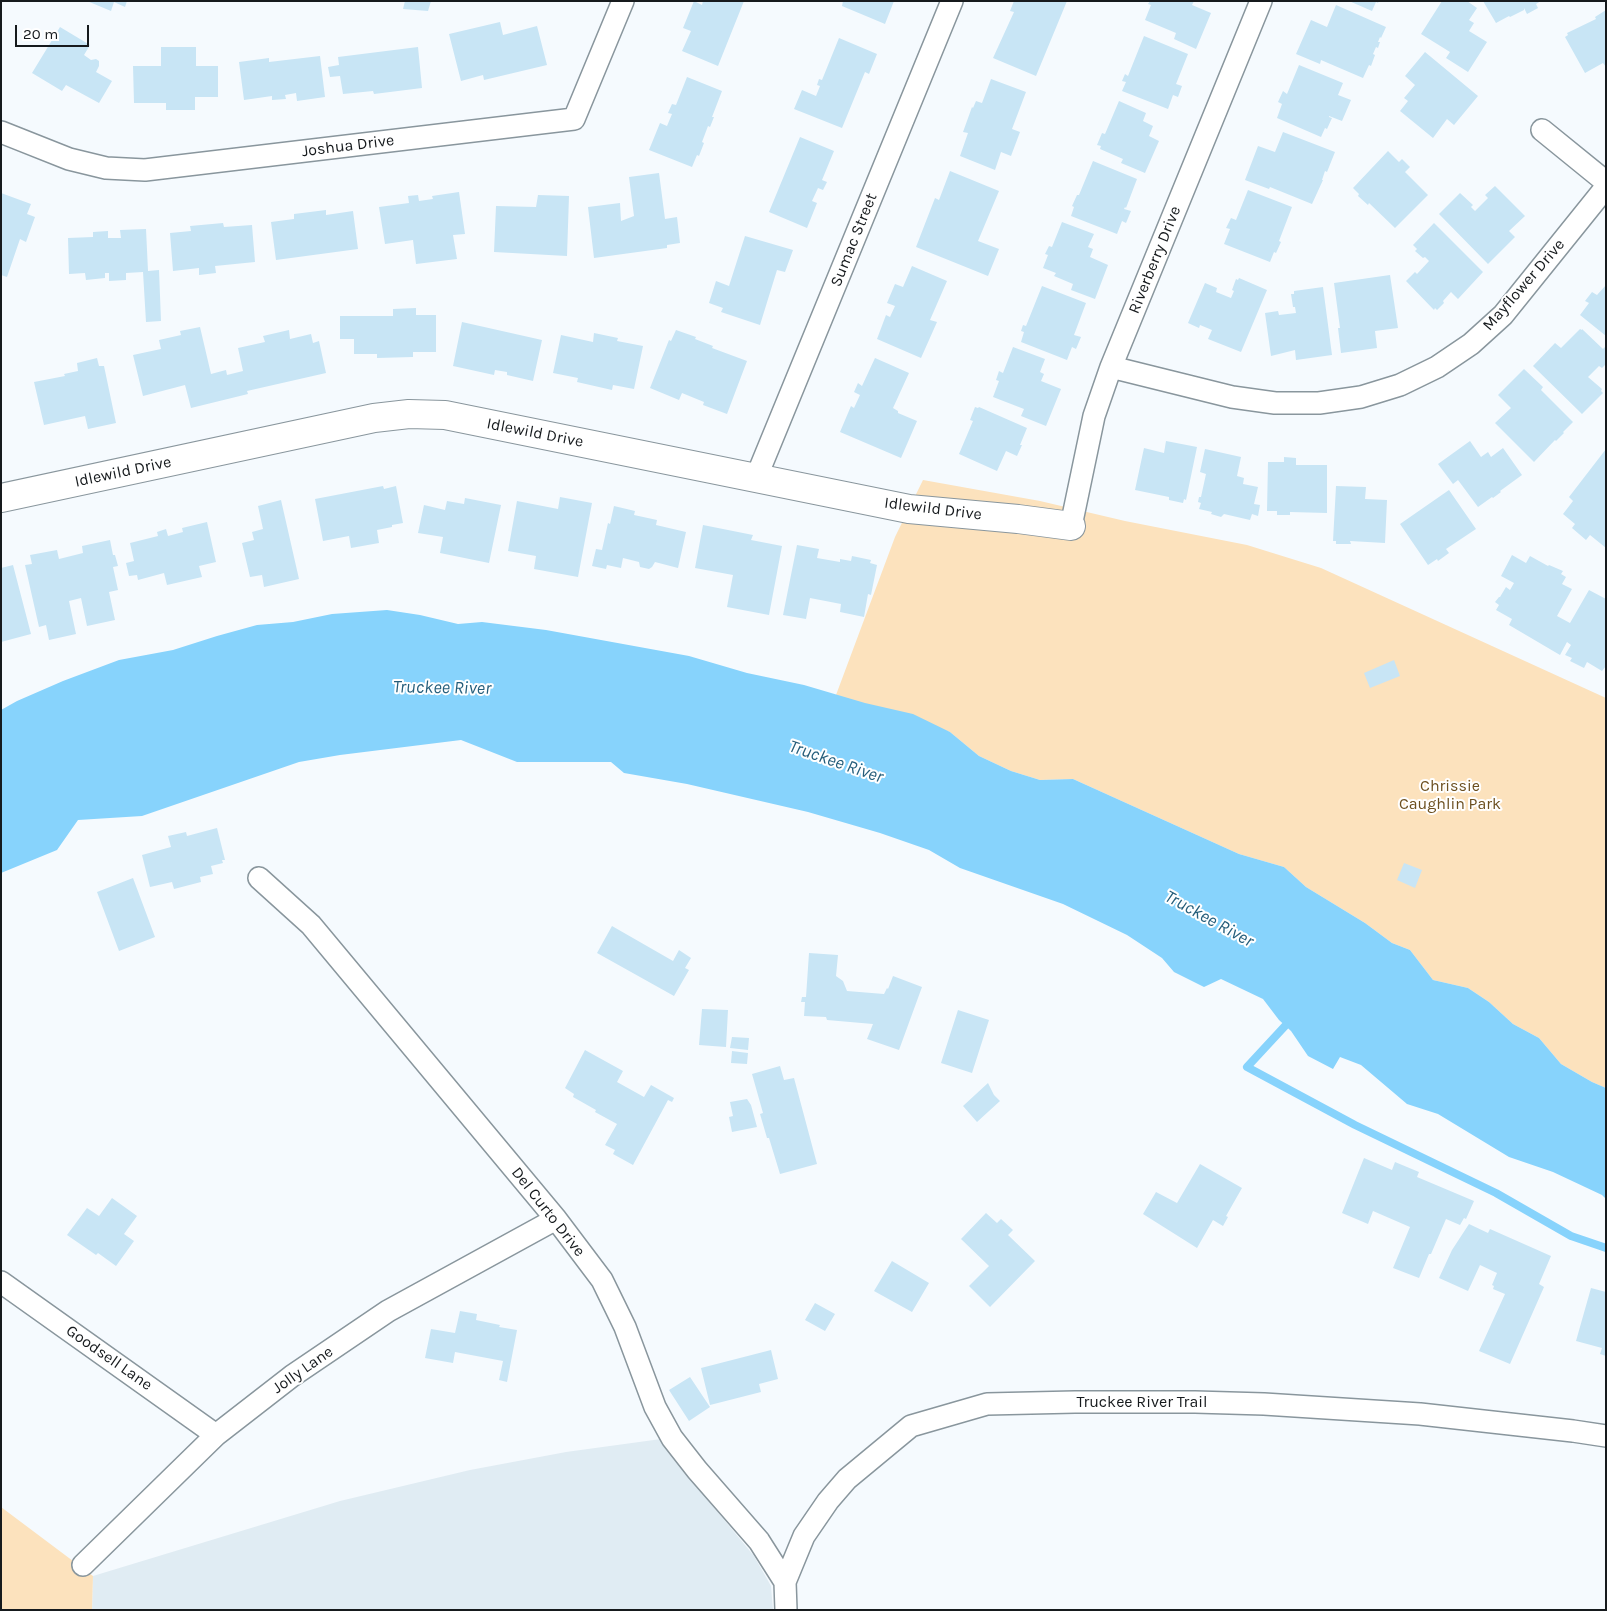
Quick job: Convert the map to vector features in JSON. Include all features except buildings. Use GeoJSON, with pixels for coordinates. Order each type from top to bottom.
{"type":"FeatureCollection","features":[{"type":"Feature","properties":{"kind":"street","name":"Joshua Drive"},"geometry":{"type":"LineString","coordinates":[[1,132],[68,159],[106,168],[145,170],[574,120],[623,1]]}},
{"type":"Feature","properties":{"kind":"street","name":"Sumac Street"},"geometry":{"type":"LineString","coordinates":[[756,478],[952,1]]}},
{"type":"Feature","properties":{"kind":"street","name":"Riverberry Drive"},"geometry":{"type":"LineString","coordinates":[[1071,526],[1094,416],[1111,367],[1261,1]]}},
{"type":"Feature","properties":{"kind":"street"},"geometry":{"type":"LineString","coordinates":[[1542,130],[1606,182]]}},
{"type":"Feature","properties":{"kind":"street","name":"Mayflower Drive"},"geometry":{"type":"LineString","coordinates":[[1111,367],[1232,397],[1275,404],[1319,403],[1362,397],[1400,385],[1438,367],[1472,344],[1503,315],[1606,187]]}},
{"type":"Feature","properties":{"kind":"street","name":"Idlewild Drive"},"geometry":{"type":"LineString","coordinates":[[1,498],[374,418],[409,414],[445,415],[910,509],[1071,526]]}},
{"type":"Feature","properties":{"kind":"street","name":"Del Curto Drive"},"geometry":{"type":"LineString","coordinates":[[259,878],[311,925],[556,1219],[602,1280],[626,1326],[655,1407],[672,1438],[697,1470],[759,1541],[785,1582]]}},
{"type":"Feature","properties":{"kind":"street","name":"Jolly Lane"},"geometry":{"type":"LineString","coordinates":[[84,1565],[216,1435],[292,1376],[388,1311],[556,1219]]}},
{"type":"Feature","properties":{"kind":"street","name":"Goodsell Lane"},"geometry":{"type":"LineString","coordinates":[[1,1282],[216,1435]]}},
{"type":"Feature","properties":{"kind":"street","name":"Truckee River Trail"},"geometry":{"type":"LineString","coordinates":[[786,1610],[785,1582],[804,1536],[814,1520],[847,1479],[911,1426],[987,1404],[1195,1402],[1264,1404],[1420,1414],[1606,1436]]}},
{"type":"Feature","properties":{"kind":"shaded area"},"geometry":{"type":"Polygon","coordinates":[[[661,1439],[754,1556],[771,1586],[773,1610],[92,1610],[93,1576],[340,1501],[470,1470],[566,1452],[661,1439]]]}},
{"type":"Feature","properties":{"kind":"green space","name":"Chrissie Caughlin Park"},"geometry":{"type":"Polygon","coordinates":[[[923,480],[1040,501],[1125,521],[1247,545],[1321,568],[1606,698],[1606,1088],[1561,1064],[1539,1038],[1513,1024],[1489,1002],[1468,988],[1433,980],[1410,950],[1392,943],[1365,923],[1306,887],[1284,867],[1239,854],[1073,779],[1040,780],[1011,771],[979,756],[950,732],[836,695],[895,537],[923,480]]]}},
{"type":"Feature","properties":{"kind":"green space"},"geometry":{"type":"Polygon","coordinates":[[[1,1507],[93,1576],[92,1610],[1,1610],[1,1507]]]}},
{"type":"Feature","properties":{"kind":"water","name":"Truckee River"},"geometry":{"type":"Polygon","coordinates":[[[387,610],[458,624],[482,622],[546,630],[689,656],[747,673],[804,685],[865,703],[913,714],[950,732],[979,756],[1011,771],[1040,780],[1073,779],[1239,854],[1284,867],[1306,887],[1365,923],[1392,943],[1410,950],[1433,980],[1468,988],[1489,1002],[1513,1024],[1539,1038],[1561,1064],[1606,1088],[1606,1199],[1602,1195],[1553,1172],[1509,1157],[1438,1114],[1407,1104],[1361,1065],[1340,1057],[1333,1069],[1308,1056],[1291,1031],[1279,1020],[1263,999],[1221,979],[1204,987],[1174,972],[1162,958],[1127,935],[1063,904],[960,868],[929,850],[880,833],[808,812],[687,784],[624,773],[611,762],[517,762],[461,740],[299,762],[142,816],[78,820],[57,850],[1,873],[1,710],[63,681],[119,660],[173,650],[257,625],[293,622],[332,614],[387,610]]]}},
{"type":"Feature","properties":{"kind":"waterway"},"geometry":{"type":"LineString","coordinates":[[1285,1026],[1247,1067],[1355,1125],[1496,1193],[1571,1236],[1606,1248]]}}]}
